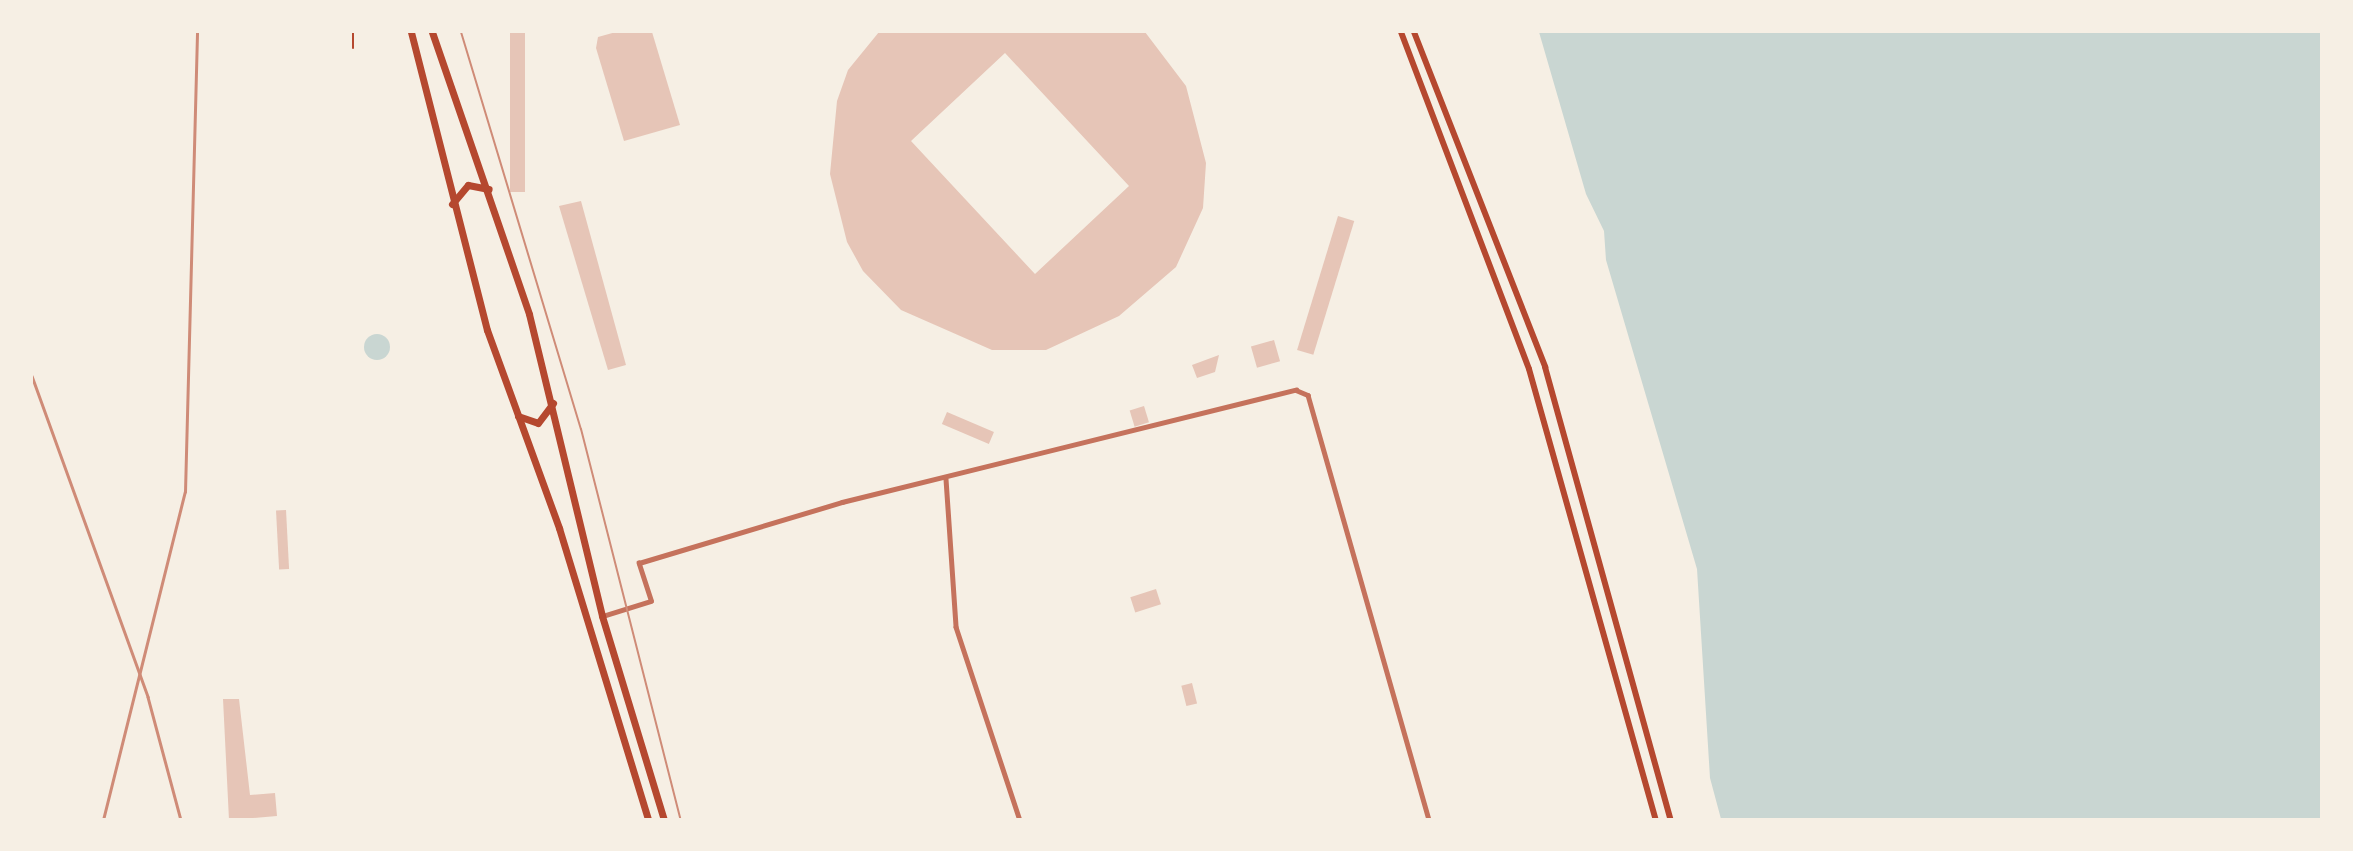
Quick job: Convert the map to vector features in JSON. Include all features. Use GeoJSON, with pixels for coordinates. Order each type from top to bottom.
{"type":"FeatureCollection","features":[{"type":"Feature","properties":{"kind":"main road"},"geometry":{"type":"LineString","coordinates":[[411,32],[452,204],[517,416],[648,820]]}},
{"type":"Feature","properties":{"kind":"main road"},"geometry":{"type":"LineString","coordinates":[[432,32],[490,190],[554,402],[602,616],[664,820]]}},
{"type":"Feature","properties":{"kind":"main road"},"geometry":{"type":"LineString","coordinates":[[1401,32],[1529,369],[1656,820]]}},
{"type":"Feature","properties":{"kind":"main road"},"geometry":{"type":"LineString","coordinates":[[1413,32],[1545,367],[1671,820]]}},
{"type":"Feature","properties":{"kind":"main road"},"geometry":{"type":"LineString","coordinates":[[452,204],[468,185],[490,190]]}},
{"type":"Feature","properties":{"kind":"main road"},"geometry":{"type":"LineString","coordinates":[[517,416],[538,423],[554,402]]}},
{"type":"Feature","properties":{"kind":"street"},"geometry":{"type":"LineString","coordinates":[[602,616],[651,601],[639,563],[842,502],[946,479],[1296,390],[1308,395],[1429,820]]}},
{"type":"Feature","properties":{"kind":"street"},"geometry":{"type":"LineString","coordinates":[[946,479],[960,643],[1020,820]]}},
{"type":"Feature","properties":{"kind":"path"},"geometry":{"type":"LineString","coordinates":[[353,32],[353,48]]}},
{"type":"Feature","properties":{"kind":"shaded area"},"geometry":{"type":"Polygon","coordinates":[[[1539,32],[2321,32],[2321,819],[1721,819],[1710,778],[1697,569],[1606,260],[1604,231],[1586,194],[1539,32]]]}},
{"type":"Feature","properties":{"kind":"shaded area"},"geometry":{"type":"Polygon","coordinates":[[[377,334],[387,337],[390,347],[387,357],[377,360],[367,357],[364,347],[367,337],[377,334]]]}},
{"type":"Feature","properties":{"kind":"building"},"geometry":{"type":"Polygon","coordinates":[[[510,32],[525,32],[525,192],[510,192],[510,32]]]}},
{"type":"Feature","properties":{"kind":"building"},"geometry":{"type":"Polygon","coordinates":[[[616,32],[652,32],[680,125],[624,141],[596,48],[598,37],[616,32]]]}},
{"type":"Feature","properties":{"kind":"building"},"geometry":{"type":"Polygon","coordinates":[[[879,32],[1145,32],[1186,86],[1206,163],[1203,208],[1176,267],[1119,316],[1046,350],[992,350],[901,310],[863,271],[847,242],[830,174],[837,101],[848,70],[879,32]],[[1005,53],[911,141],[1035,274],[1129,186],[1005,53]]]}},
{"type":"Feature","properties":{"kind":"building"},"geometry":{"type":"Polygon","coordinates":[[[581,201],[626,365],[608,370],[559,206],[581,201]]]}},
{"type":"Feature","properties":{"kind":"building"},"geometry":{"type":"Polygon","coordinates":[[[1338,216],[1354,221],[1313,355],[1297,350],[1338,216]]]}},
{"type":"Feature","properties":{"kind":"building"},"geometry":{"type":"Polygon","coordinates":[[[1274,340],[1280,361],[1257,368],[1251,347],[1274,340]]]}},
{"type":"Feature","properties":{"kind":"building"},"geometry":{"type":"Polygon","coordinates":[[[1219,355],[1215,372],[1197,378],[1192,365],[1219,355]]]}},
{"type":"Feature","properties":{"kind":"building"},"geometry":{"type":"Polygon","coordinates":[[[1144,406],[1149,422],[1135,427],[1130,410],[1144,406]]]}},
{"type":"Feature","properties":{"kind":"building"},"geometry":{"type":"Polygon","coordinates":[[[947,412],[994,432],[989,444],[942,424],[947,412]]]}},
{"type":"Feature","properties":{"kind":"building"},"geometry":{"type":"Polygon","coordinates":[[[286,510],[289,569],[279,569],[276,511],[286,510]]]}},
{"type":"Feature","properties":{"kind":"building"},"geometry":{"type":"Polygon","coordinates":[[[1156,589],[1161,604],[1135,613],[1130,597],[1156,589]]]}},
{"type":"Feature","properties":{"kind":"building"},"geometry":{"type":"Polygon","coordinates":[[[1192,683],[1197,703],[1186,706],[1181,686],[1192,683]]]}},
{"type":"Feature","properties":{"kind":"building"},"geometry":{"type":"Polygon","coordinates":[[[223,699],[239,699],[250,795],[275,793],[277,816],[229,820],[223,699]]]}},
{"type":"Feature","properties":{"kind":"tram line"},"geometry":{"type":"LineString","coordinates":[[461,32],[581,429],[681,820]]}},
{"type":"Feature","properties":{"kind":"railway"},"geometry":{"type":"LineString","coordinates":[[103,820],[185,492],[197,32]]}},
{"type":"Feature","properties":{"kind":"railway"},"geometry":{"type":"LineString","coordinates":[[32,376],[148,697],[181,820]]}}]}
